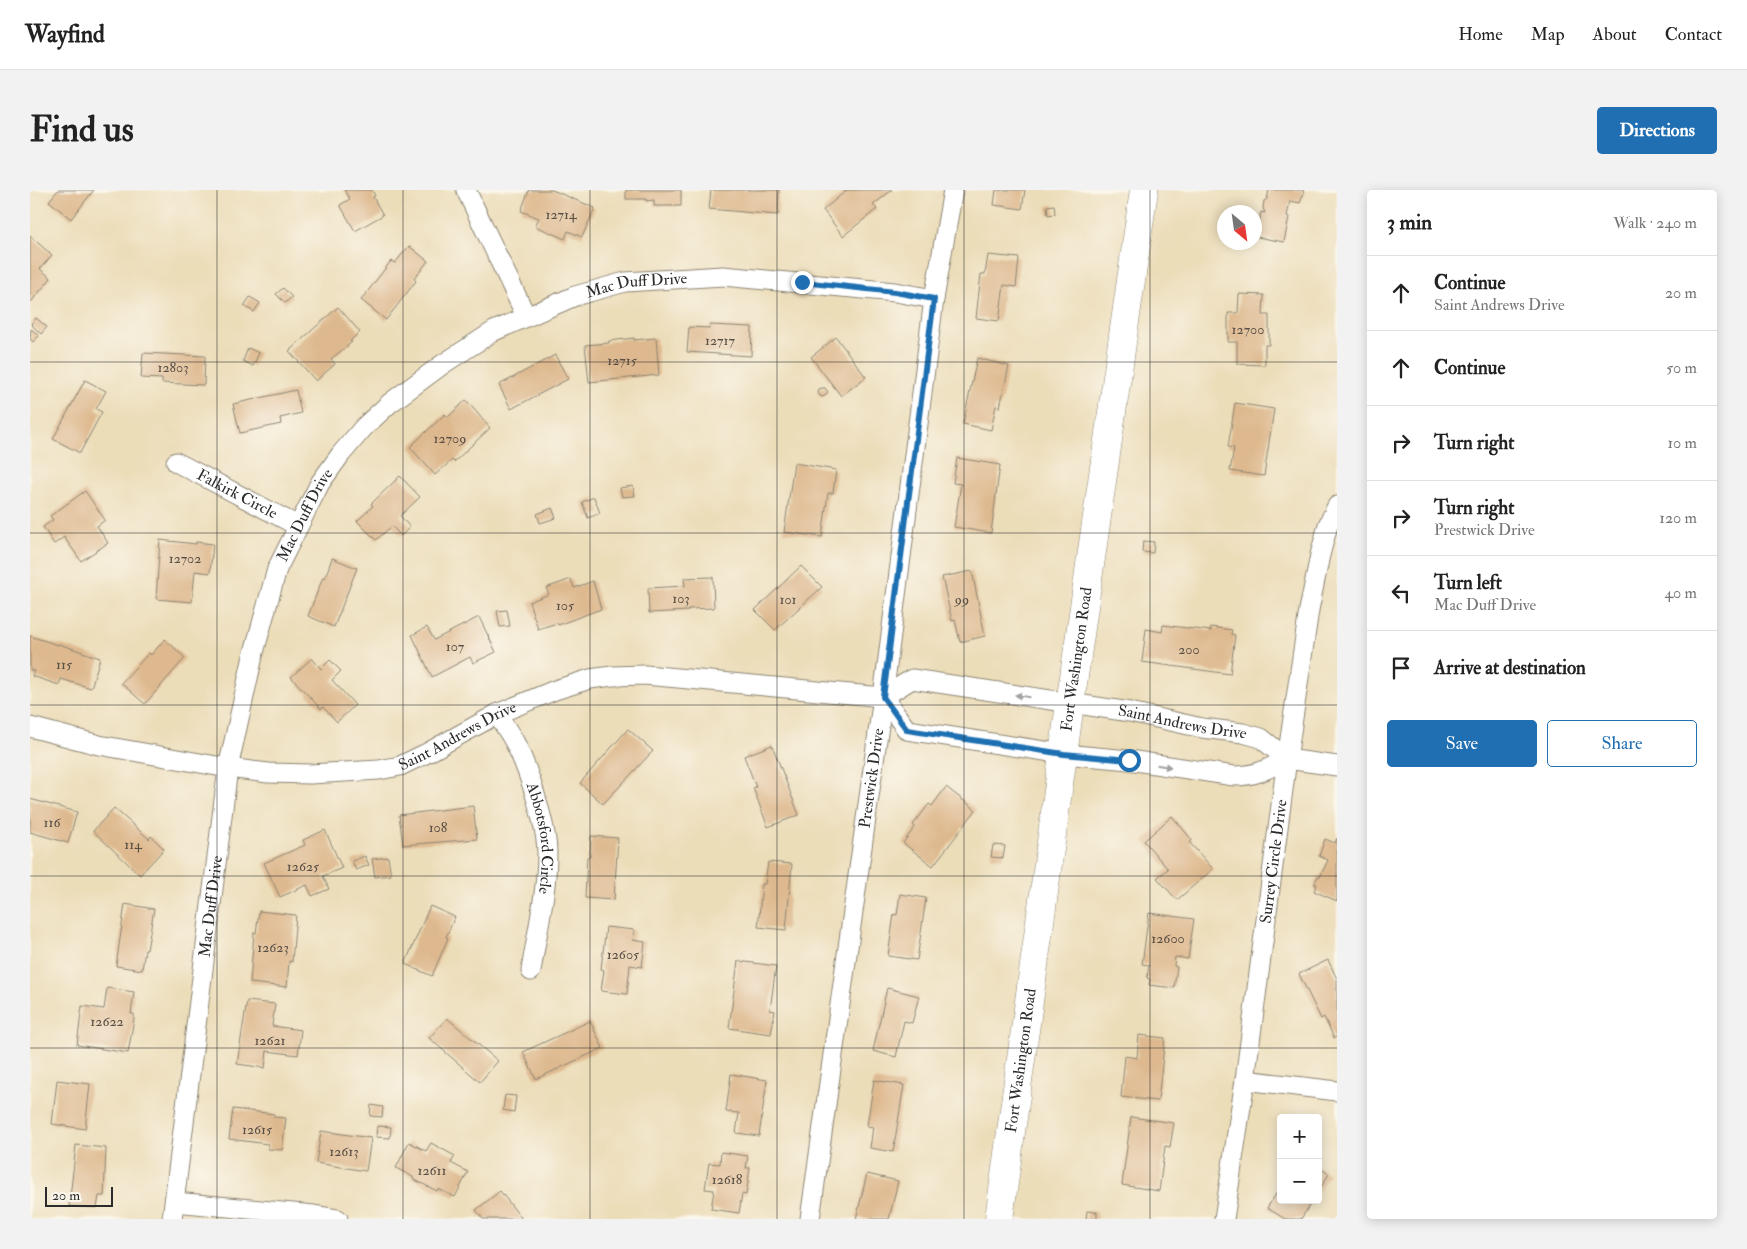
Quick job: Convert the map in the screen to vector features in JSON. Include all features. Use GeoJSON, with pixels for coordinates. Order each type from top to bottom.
{"type":"FeatureCollection","features":[{"type":"Feature","properties":{"kind":"main road","name":"Fort Washington Road"},"geometry":{"type":"LineString","coordinates":[[999,1219],[1070,704],[1144,190]]}},
{"type":"Feature","properties":{"kind":"street"},"geometry":{"type":"LineString","coordinates":[[466,190],[526,316]]}},
{"type":"Feature","properties":{"kind":"street","name":"Prestwick Drive"},"geometry":{"type":"LineString","coordinates":[[810,1219],[883,697],[934,299],[953,190]]}},
{"type":"Feature","properties":{"kind":"street","name":"Mac Duff Drive"},"geometry":{"type":"LineString","coordinates":[[173,1210],[228,768],[253,656],[277,569],[320,483],[364,427],[390,403],[443,364],[494,331],[575,296],[625,282],[723,276],[895,292],[934,299]]}},
{"type":"Feature","properties":{"kind":"street","name":"Falkirk Circle"},"geometry":{"type":"LineString","coordinates":[[176,462],[298,526]]}},
{"type":"Feature","properties":{"kind":"street","name":"Surrey Circle Drive"},"geometry":{"type":"LineString","coordinates":[[1224,1219],[1245,1080],[1287,759],[1309,610],[1328,524],[1337,506]]}},
{"type":"Feature","properties":{"kind":"street","name":"Saint Andrews Drive"},"geometry":{"type":"LineString","coordinates":[[30,727],[99,745],[228,768],[268,773],[310,774],[379,770],[400,766],[497,714],[555,690],[590,679],[645,675],[883,697],[912,679],[1130,712],[1202,728],[1252,735],[1261,738],[1287,759]]}},
{"type":"Feature","properties":{"kind":"street"},"geometry":{"type":"LineString","coordinates":[[883,697],[907,730],[1064,754],[1129,760],[1234,776],[1248,776],[1264,772],[1287,759],[1337,766]]}},
{"type":"Feature","properties":{"kind":"street","name":"Abbotsford Circle"},"geometry":{"type":"LineString","coordinates":[[497,714],[515,743],[528,776],[539,811],[546,843],[546,875],[531,970]]}},
{"type":"Feature","properties":{"kind":"street"},"geometry":{"type":"LineString","coordinates":[[1245,1080],[1337,1091]]}},
{"type":"Feature","properties":{"kind":"street"},"geometry":{"type":"LineString","coordinates":[[173,1210],[314,1215],[338,1219]]}},
{"type":"Feature","properties":{"kind":"building"},"geometry":{"type":"Polygon","coordinates":[[[58,190],[94,190],[71,219],[49,201],[58,190]]]}},
{"type":"Feature","properties":{"kind":"building"},"geometry":{"type":"Polygon","coordinates":[[[344,190],[372,190],[375,196],[373,197],[383,215],[355,231],[340,205],[350,199],[344,190]]]}},
{"type":"Feature","properties":{"kind":"building"},"geometry":{"type":"Polygon","coordinates":[[[529,190],[552,190],[595,208],[582,237],[568,231],[565,239],[535,226],[539,218],[521,211],[529,190]]]}},
{"type":"Feature","properties":{"kind":"building"},"geometry":{"type":"Polygon","coordinates":[[[626,190],[681,190],[681,206],[654,206],[654,200],[626,199],[626,190]]]}},
{"type":"Feature","properties":{"kind":"building"},"geometry":{"type":"Polygon","coordinates":[[[711,190],[779,190],[778,215],[709,209],[711,190]]]}},
{"type":"Feature","properties":{"kind":"building"},"geometry":{"type":"Polygon","coordinates":[[[847,190],[892,190],[873,205],[877,209],[843,236],[823,210],[847,190]]]}},
{"type":"Feature","properties":{"kind":"building"},"geometry":{"type":"Polygon","coordinates":[[[996,190],[1025,190],[1022,209],[994,205],[996,190]]]}},
{"type":"Feature","properties":{"kind":"building"},"geometry":{"type":"Polygon","coordinates":[[[1269,190],[1303,190],[1304,193],[1300,203],[1290,201],[1284,242],[1262,238],[1262,212],[1265,213],[1263,208],[1264,201],[1267,199],[1269,190]]]}},
{"type":"Feature","properties":{"kind":"building"},"geometry":{"type":"Polygon","coordinates":[[[1054,205],[1055,214],[1048,215],[1047,206],[1054,205]]]}},
{"type":"Feature","properties":{"kind":"building"},"geometry":{"type":"Polygon","coordinates":[[[30,236],[52,255],[40,269],[51,278],[30,303],[30,236]]]}},
{"type":"Feature","properties":{"kind":"building"},"geometry":{"type":"Polygon","coordinates":[[[409,246],[428,261],[414,279],[416,281],[386,320],[361,300],[391,261],[395,263],[409,246]]]}},
{"type":"Feature","properties":{"kind":"building"},"geometry":{"type":"Polygon","coordinates":[[[988,255],[1019,258],[1016,287],[1004,285],[999,321],[976,318],[981,274],[985,274],[988,255]]]}},
{"type":"Feature","properties":{"kind":"building"},"geometry":{"type":"Polygon","coordinates":[[[283,288],[292,297],[285,303],[276,294],[283,288]]]}},
{"type":"Feature","properties":{"kind":"building"},"geometry":{"type":"Polygon","coordinates":[[[1239,294],[1264,295],[1263,315],[1269,315],[1269,345],[1265,345],[1265,365],[1237,364],[1237,342],[1228,342],[1228,313],[1238,313],[1239,294]]]}},
{"type":"Feature","properties":{"kind":"building"},"geometry":{"type":"Polygon","coordinates":[[[250,297],[260,303],[254,312],[244,306],[250,297]]]}},
{"type":"Feature","properties":{"kind":"building"},"geometry":{"type":"Polygon","coordinates":[[[338,307],[360,332],[350,341],[352,342],[331,359],[335,364],[316,381],[289,351],[338,307]]]}},
{"type":"Feature","properties":{"kind":"building"},"geometry":{"type":"Polygon","coordinates":[[[36,318],[47,327],[41,334],[31,324],[36,318]]]}},
{"type":"Feature","properties":{"kind":"building"},"geometry":{"type":"Polygon","coordinates":[[[710,325],[752,327],[751,356],[687,352],[689,327],[709,328],[710,325]]]}},
{"type":"Feature","properties":{"kind":"building"},"geometry":{"type":"Polygon","coordinates":[[[31,329],[39,336],[33,342],[30,339],[31,329]]]}},
{"type":"Feature","properties":{"kind":"building"},"geometry":{"type":"Polygon","coordinates":[[[836,337],[866,377],[841,396],[811,357],[836,337]]]}},
{"type":"Feature","properties":{"kind":"building"},"geometry":{"type":"Polygon","coordinates":[[[634,338],[634,340],[656,338],[659,375],[589,382],[585,345],[634,338]]]}},
{"type":"Feature","properties":{"kind":"building"},"geometry":{"type":"Polygon","coordinates":[[[248,348],[259,353],[253,366],[243,361],[248,348]]]}},
{"type":"Feature","properties":{"kind":"building"},"geometry":{"type":"Polygon","coordinates":[[[143,353],[205,356],[204,385],[162,383],[162,379],[141,378],[143,353]]]}},
{"type":"Feature","properties":{"kind":"building"},"geometry":{"type":"Polygon","coordinates":[[[555,355],[568,379],[511,409],[499,385],[555,355]]]}},
{"type":"Feature","properties":{"kind":"building"},"geometry":{"type":"Polygon","coordinates":[[[977,358],[1009,366],[1000,407],[996,406],[991,430],[963,424],[977,358]]]}},
{"type":"Feature","properties":{"kind":"building"},"geometry":{"type":"Polygon","coordinates":[[[85,380],[106,391],[96,409],[102,412],[80,453],[53,439],[85,380]]]}},
{"type":"Feature","properties":{"kind":"building"},"geometry":{"type":"Polygon","coordinates":[[[825,388],[828,392],[823,397],[818,393],[819,389],[825,388]]]}},
{"type":"Feature","properties":{"kind":"building"},"geometry":{"type":"Polygon","coordinates":[[[296,390],[301,413],[280,418],[281,424],[240,433],[233,404],[296,390]]]}},
{"type":"Feature","properties":{"kind":"building"},"geometry":{"type":"Polygon","coordinates":[[[466,400],[490,428],[454,462],[452,460],[435,475],[410,447],[445,414],[448,417],[466,400]]]}},
{"type":"Feature","properties":{"kind":"building"},"geometry":{"type":"Polygon","coordinates":[[[1235,403],[1274,409],[1264,476],[1230,471],[1234,448],[1228,447],[1235,403]]]}},
{"type":"Feature","properties":{"kind":"building"},"geometry":{"type":"Polygon","coordinates":[[[957,458],[1000,465],[991,533],[954,527],[961,484],[953,483],[957,458]]]}},
{"type":"Feature","properties":{"kind":"building"},"geometry":{"type":"Polygon","coordinates":[[[794,463],[836,470],[833,493],[828,493],[822,537],[784,532],[794,463]]]}},
{"type":"Feature","properties":{"kind":"building"},"geometry":{"type":"Polygon","coordinates":[[[400,476],[420,497],[400,516],[410,527],[401,536],[392,526],[376,540],[357,521],[373,506],[371,504],[400,476]]]}},
{"type":"Feature","properties":{"kind":"building"},"geometry":{"type":"Polygon","coordinates":[[[633,486],[635,496],[622,497],[620,488],[633,486]]]}},
{"type":"Feature","properties":{"kind":"building"},"geometry":{"type":"Polygon","coordinates":[[[85,491],[105,520],[97,526],[108,543],[81,561],[64,537],[54,544],[43,527],[53,520],[50,516],[85,491]]]}},
{"type":"Feature","properties":{"kind":"building"},"geometry":{"type":"Polygon","coordinates":[[[594,497],[600,513],[588,518],[582,502],[594,497]]]}},
{"type":"Feature","properties":{"kind":"building"},"geometry":{"type":"Polygon","coordinates":[[[552,508],[556,518],[540,523],[537,514],[552,508]]]}},
{"type":"Feature","properties":{"kind":"building"},"geometry":{"type":"Polygon","coordinates":[[[160,540],[213,544],[210,573],[195,571],[192,602],[156,599],[160,540]]]}},
{"type":"Feature","properties":{"kind":"building"},"geometry":{"type":"Polygon","coordinates":[[[1143,541],[1154,542],[1153,553],[1142,552],[1143,541]]]}},
{"type":"Feature","properties":{"kind":"building"},"geometry":{"type":"Polygon","coordinates":[[[332,558],[357,568],[334,627],[308,616],[332,558]]]}},
{"type":"Feature","properties":{"kind":"building"},"geometry":{"type":"Polygon","coordinates":[[[801,566],[822,587],[775,630],[755,610],[801,566]]]}},
{"type":"Feature","properties":{"kind":"building"},"geometry":{"type":"Polygon","coordinates":[[[972,571],[985,636],[960,642],[955,620],[952,621],[942,577],[972,571]]]}},
{"type":"Feature","properties":{"kind":"building"},"geometry":{"type":"Polygon","coordinates":[[[713,577],[714,608],[649,613],[648,588],[685,586],[684,578],[713,577]]]}},
{"type":"Feature","properties":{"kind":"building"},"geometry":{"type":"Polygon","coordinates":[[[571,579],[574,588],[593,581],[601,609],[558,625],[557,623],[538,629],[529,602],[549,594],[546,588],[571,579]]]}},
{"type":"Feature","properties":{"kind":"building"},"geometry":{"type":"Polygon","coordinates":[[[507,610],[510,626],[500,627],[497,611],[507,610]]]}},
{"type":"Feature","properties":{"kind":"building"},"geometry":{"type":"Polygon","coordinates":[[[479,617],[496,652],[473,663],[470,657],[432,677],[412,635],[427,627],[434,640],[479,617]]]}},
{"type":"Feature","properties":{"kind":"building"},"geometry":{"type":"Polygon","coordinates":[[[1163,625],[1211,631],[1211,627],[1232,630],[1231,634],[1235,635],[1230,674],[1142,662],[1146,629],[1162,632],[1163,625]]]}},
{"type":"Feature","properties":{"kind":"building"},"geometry":{"type":"Polygon","coordinates":[[[30,636],[100,658],[91,688],[61,679],[59,685],[32,676],[34,671],[30,670],[30,636]]]}},
{"type":"Feature","properties":{"kind":"building"},"geometry":{"type":"Polygon","coordinates":[[[165,639],[185,658],[145,704],[121,683],[165,639]]]}},
{"type":"Feature","properties":{"kind":"building"},"geometry":{"type":"Polygon","coordinates":[[[312,658],[321,669],[330,660],[341,671],[332,680],[355,705],[337,722],[323,707],[321,709],[291,677],[312,658]]]}},
{"type":"Feature","properties":{"kind":"building"},"geometry":{"type":"Polygon","coordinates":[[[628,729],[653,751],[603,804],[580,783],[628,729]]]}},
{"type":"Feature","properties":{"kind":"building"},"geometry":{"type":"Polygon","coordinates":[[[772,745],[799,815],[768,827],[753,788],[756,787],[744,756],[772,745]]]}},
{"type":"Feature","properties":{"kind":"building"},"geometry":{"type":"Polygon","coordinates":[[[946,787],[976,810],[933,866],[903,843],[915,827],[913,825],[929,804],[932,806],[946,787]]]}},
{"type":"Feature","properties":{"kind":"building"},"geometry":{"type":"Polygon","coordinates":[[[30,799],[77,812],[68,843],[30,832],[30,799]]]}},
{"type":"Feature","properties":{"kind":"building"},"geometry":{"type":"Polygon","coordinates":[[[473,806],[477,839],[403,845],[399,815],[473,806]]]}},
{"type":"Feature","properties":{"kind":"building"},"geometry":{"type":"Polygon","coordinates":[[[114,808],[149,839],[151,836],[164,849],[140,875],[93,831],[114,808]]]}},
{"type":"Feature","properties":{"kind":"building"},"geometry":{"type":"Polygon","coordinates":[[[1172,816],[1192,840],[1190,843],[1213,869],[1177,900],[1157,878],[1168,869],[1144,841],[1172,816]]]}},
{"type":"Feature","properties":{"kind":"building"},"geometry":{"type":"Polygon","coordinates":[[[325,830],[342,868],[323,876],[329,889],[312,896],[307,885],[280,897],[264,863],[305,845],[303,840],[325,830]]]}},
{"type":"Feature","properties":{"kind":"building"},"geometry":{"type":"Polygon","coordinates":[[[591,836],[618,838],[614,900],[585,898],[587,857],[590,857],[591,836]]]}},
{"type":"Feature","properties":{"kind":"building"},"geometry":{"type":"Polygon","coordinates":[[[1337,838],[1337,901],[1314,891],[1317,884],[1314,884],[1318,876],[1320,877],[1328,860],[1319,856],[1325,839],[1335,843],[1337,838]]]}},
{"type":"Feature","properties":{"kind":"building"},"geometry":{"type":"Polygon","coordinates":[[[993,845],[1005,846],[1003,858],[991,857],[993,845]]]}},
{"type":"Feature","properties":{"kind":"building"},"geometry":{"type":"Polygon","coordinates":[[[365,856],[369,865],[356,870],[352,861],[365,856]]]}},
{"type":"Feature","properties":{"kind":"building"},"geometry":{"type":"Polygon","coordinates":[[[388,857],[391,875],[375,877],[372,859],[388,857]]]}},
{"type":"Feature","properties":{"kind":"building"},"geometry":{"type":"Polygon","coordinates":[[[768,862],[792,864],[786,930],[758,927],[762,884],[765,884],[768,862]]]}},
{"type":"Feature","properties":{"kind":"building"},"geometry":{"type":"Polygon","coordinates":[[[900,894],[926,898],[917,960],[888,956],[894,914],[897,915],[900,894]]]}},
{"type":"Feature","properties":{"kind":"building"},"geometry":{"type":"Polygon","coordinates":[[[125,904],[154,909],[142,970],[116,966],[125,904]]]}},
{"type":"Feature","properties":{"kind":"building"},"geometry":{"type":"Polygon","coordinates":[[[430,906],[455,917],[432,976],[405,964],[430,906]]]}},
{"type":"Feature","properties":{"kind":"building"},"geometry":{"type":"Polygon","coordinates":[[[259,911],[296,915],[292,962],[289,961],[287,987],[250,983],[254,932],[256,933],[259,911]]]}},
{"type":"Feature","properties":{"kind":"building"},"geometry":{"type":"Polygon","coordinates":[[[1149,913],[1194,919],[1188,959],[1175,957],[1174,966],[1177,967],[1174,988],[1149,985],[1150,979],[1147,978],[1149,965],[1142,964],[1149,913]]]}},
{"type":"Feature","properties":{"kind":"building"},"geometry":{"type":"Polygon","coordinates":[[[606,927],[635,930],[633,940],[645,942],[642,967],[630,965],[627,994],[601,991],[604,970],[601,969],[606,927]]]}},
{"type":"Feature","properties":{"kind":"building"},"geometry":{"type":"Polygon","coordinates":[[[1328,960],[1337,979],[1337,1037],[1334,1038],[1324,1017],[1321,1019],[1299,974],[1328,960]]]}},
{"type":"Feature","properties":{"kind":"building"},"geometry":{"type":"Polygon","coordinates":[[[738,961],[776,966],[770,1010],[775,1011],[771,1034],[729,1028],[738,961]]]}},
{"type":"Feature","properties":{"kind":"building"},"geometry":{"type":"Polygon","coordinates":[[[107,988],[134,992],[131,1014],[134,1014],[134,1019],[128,1053],[77,1045],[82,1006],[104,1009],[107,988]]]}},
{"type":"Feature","properties":{"kind":"building"},"geometry":{"type":"Polygon","coordinates":[[[887,988],[919,996],[912,1023],[904,1021],[896,1057],[873,1051],[887,988]]]}},
{"type":"Feature","properties":{"kind":"building"},"geometry":{"type":"Polygon","coordinates":[[[247,1001],[275,1004],[272,1026],[301,1030],[298,1055],[267,1051],[265,1068],[237,1064],[247,1001]]]}},
{"type":"Feature","properties":{"kind":"building"},"geometry":{"type":"Polygon","coordinates":[[[447,1018],[498,1061],[480,1082],[429,1038],[447,1018]]]}},
{"type":"Feature","properties":{"kind":"building"},"geometry":{"type":"Polygon","coordinates":[[[590,1021],[603,1048],[536,1079],[523,1052],[590,1021]]]}},
{"type":"Feature","properties":{"kind":"building"},"geometry":{"type":"Polygon","coordinates":[[[1139,1035],[1165,1038],[1158,1101],[1121,1097],[1125,1056],[1137,1058],[1139,1035]]]}},
{"type":"Feature","properties":{"kind":"building"},"geometry":{"type":"Polygon","coordinates":[[[731,1074],[767,1080],[759,1136],[736,1133],[739,1113],[726,1112],[731,1074]]]}},
{"type":"Feature","properties":{"kind":"building"},"geometry":{"type":"Polygon","coordinates":[[[57,1080],[90,1084],[85,1129],[52,1124],[57,1080]]]}},
{"type":"Feature","properties":{"kind":"building"},"geometry":{"type":"Polygon","coordinates":[[[874,1080],[904,1085],[893,1152],[870,1148],[873,1127],[867,1126],[874,1080]]]}},
{"type":"Feature","properties":{"kind":"building"},"geometry":{"type":"Polygon","coordinates":[[[505,1095],[516,1096],[514,1112],[503,1110],[505,1095]]]}},
{"type":"Feature","properties":{"kind":"building"},"geometry":{"type":"Polygon","coordinates":[[[371,1105],[383,1107],[382,1117],[370,1116],[371,1105]]]}},
{"type":"Feature","properties":{"kind":"building"},"geometry":{"type":"Polygon","coordinates":[[[233,1109],[274,1114],[274,1117],[286,1118],[282,1150],[268,1149],[268,1144],[229,1139],[233,1109]]]}},
{"type":"Feature","properties":{"kind":"building"},"geometry":{"type":"Polygon","coordinates":[[[1131,1117],[1174,1123],[1170,1147],[1165,1146],[1159,1191],[1122,1185],[1131,1117]]]}},
{"type":"Feature","properties":{"kind":"building"},"geometry":{"type":"Polygon","coordinates":[[[377,1126],[391,1127],[390,1138],[376,1137],[377,1126]]]}},
{"type":"Feature","properties":{"kind":"building"},"geometry":{"type":"Polygon","coordinates":[[[321,1131],[371,1138],[366,1171],[316,1163],[321,1131]]]}},
{"type":"Feature","properties":{"kind":"building"},"geometry":{"type":"Polygon","coordinates":[[[409,1142],[426,1151],[431,1143],[455,1156],[451,1163],[468,1172],[455,1197],[438,1189],[437,1191],[396,1168],[409,1142]]]}},
{"type":"Feature","properties":{"kind":"building"},"geometry":{"type":"Polygon","coordinates":[[[76,1145],[106,1148],[104,1196],[99,1196],[97,1208],[69,1206],[76,1145]]]}},
{"type":"Feature","properties":{"kind":"building"},"geometry":{"type":"Polygon","coordinates":[[[721,1152],[748,1156],[746,1168],[750,1168],[746,1195],[742,1194],[739,1213],[711,1209],[714,1190],[705,1189],[709,1163],[720,1164],[721,1152]]]}},
{"type":"Feature","properties":{"kind":"building"},"geometry":{"type":"Polygon","coordinates":[[[1322,1170],[1329,1174],[1322,1185],[1322,1170]]]}},
{"type":"Feature","properties":{"kind":"building"},"geometry":{"type":"Polygon","coordinates":[[[867,1174],[898,1181],[889,1219],[856,1219],[867,1174]]]}},
{"type":"Feature","properties":{"kind":"building"},"geometry":{"type":"Polygon","coordinates":[[[500,1191],[522,1219],[483,1219],[476,1210],[500,1191]]]}},
{"type":"Feature","properties":{"kind":"building"},"geometry":{"type":"Polygon","coordinates":[[[1277,1192],[1277,1204],[1310,1204],[1301,1219],[1285,1219],[1267,1208],[1277,1192]]]}},
{"type":"Feature","properties":{"kind":"building"},"geometry":{"type":"Polygon","coordinates":[[[1087,1211],[1097,1212],[1097,1219],[1086,1219],[1087,1211]]]}},
{"type":"Feature","properties":{"kind":"route"},"geometry":{"type":"LineString","coordinates":[[802,282],[895,292],[934,299],[883,697],[907,730],[1064,754],[1129,760]]}}]}
